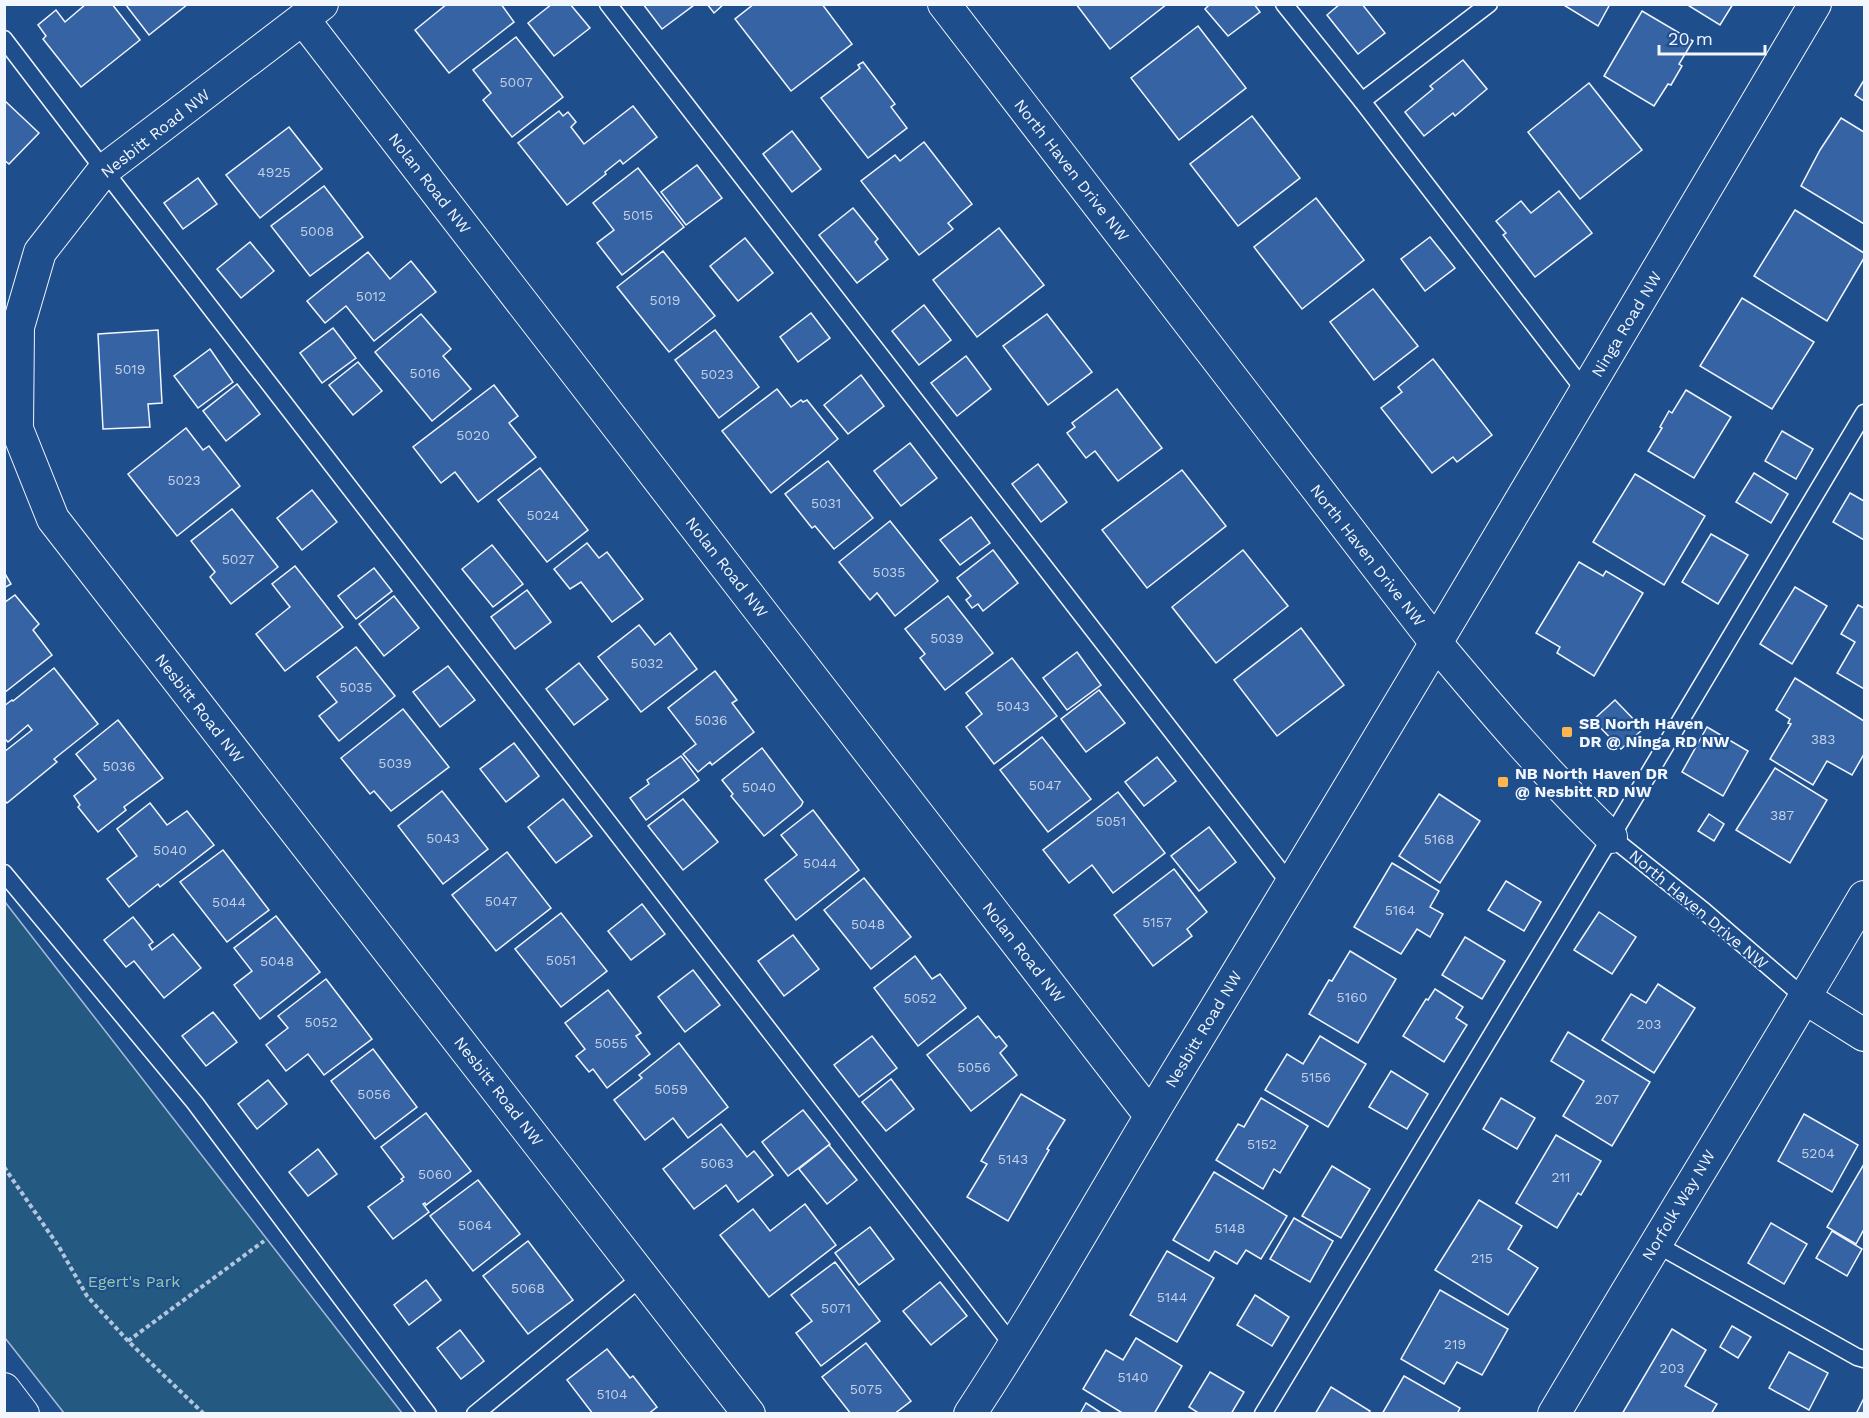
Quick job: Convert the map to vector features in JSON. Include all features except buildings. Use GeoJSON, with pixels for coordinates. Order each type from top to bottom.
{"type":"FeatureCollection","features":[{"type":"Feature","properties":{"kind":"street","name":"Ninga Road NW"},"geometry":{"type":"LineString","coordinates":[[1436,643],[1815,4]]}},
{"type":"Feature","properties":{"kind":"street","name":"North Haven Drive NW"},"geometry":{"type":"LineString","coordinates":[[950,7],[1436,643],[1509,730],[1578,805],[1611,837]]}},
{"type":"Feature","properties":{"kind":"street","name":"Nesbitt Road NW"},"geometry":{"type":"LineString","coordinates":[[313,12],[104,170],[40,252],[18,327],[17,429],[52,519],[749,1413]]}},
{"type":"Feature","properties":{"kind":"street","name":"Nolan Road NW"},"geometry":{"type":"LineString","coordinates":[[313,12],[1150,1115]]}},
{"type":"Feature","properties":{"kind":"street","name":"Nesbitt Road NW"},"geometry":{"type":"LineString","coordinates":[[970,1413],[1014,1347],[1150,1115],[1436,643]]}},
{"type":"Feature","properties":{"kind":"street","name":"Norfolk Way NW"},"geometry":{"type":"LineString","coordinates":[[1554,1413],[1654,1243],[1805,999],[1864,897]]}},
{"type":"Feature","properties":{"kind":"street","name":"North Haven Drive NW"},"geometry":{"type":"LineString","coordinates":[[1805,999],[1864,1035]]}},
{"type":"Feature","properties":{"kind":"street"},"geometry":{"type":"LineString","coordinates":[[4,1389],[23,1413]]}},
{"type":"Feature","properties":{"kind":"lane"},"geometry":{"type":"LineString","coordinates":[[608,4],[1291,885]]}},
{"type":"Feature","properties":{"kind":"lane"},"geometry":{"type":"LineString","coordinates":[[1284,4],[1362,101],[1585,391]]}},
{"type":"Feature","properties":{"kind":"lane"},"geometry":{"type":"LineString","coordinates":[[1362,101],[1489,4]]}},
{"type":"Feature","properties":{"kind":"lane"},"geometry":{"type":"LineString","coordinates":[[4,39],[1014,1347]]}},
{"type":"Feature","properties":{"kind":"lane"},"geometry":{"type":"LineString","coordinates":[[1263,1413],[1864,413]]}},
{"type":"Feature","properties":{"kind":"lane","name":"North Haven Drive NW"},"geometry":{"type":"LineString","coordinates":[[1611,837],[1704,911],[1805,999]]}},
{"type":"Feature","properties":{"kind":"lane"},"geometry":{"type":"LineString","coordinates":[[4,873],[195,1103],[428,1413]]}},
{"type":"Feature","properties":{"kind":"lane"},"geometry":{"type":"LineString","coordinates":[[1654,1243],[1864,1359]]}},
{"type":"Feature","properties":{"kind":"lane"},"geometry":{"type":"LineString","coordinates":[[475,1413],[643,1276]]}},
{"type":"Feature","properties":{"kind":"path"},"geometry":{"type":"LineString","coordinates":[[4,1167],[60,1246],[87,1296],[129,1341],[204,1413]]}},
{"type":"Feature","properties":{"kind":"path"},"geometry":{"type":"LineString","coordinates":[[129,1341],[287,1224]]}},
{"type":"Feature","properties":{"kind":"green space","name":"Egert's Park"},"geometry":{"type":"Polygon","coordinates":[[[4,902],[402,1413],[64,1413],[5,1338],[4,902]]]}},
{"type":"Feature","properties":{"kind":"place","name":"SB North Haven DR @ Ninga RD NW"},"geometry":{"type":"Point","coordinates":[1567,732]}},
{"type":"Feature","properties":{"kind":"place","name":"NB North Haven DR @ Nesbitt RD NW"},"geometry":{"type":"Point","coordinates":[1503,782]}}]}
